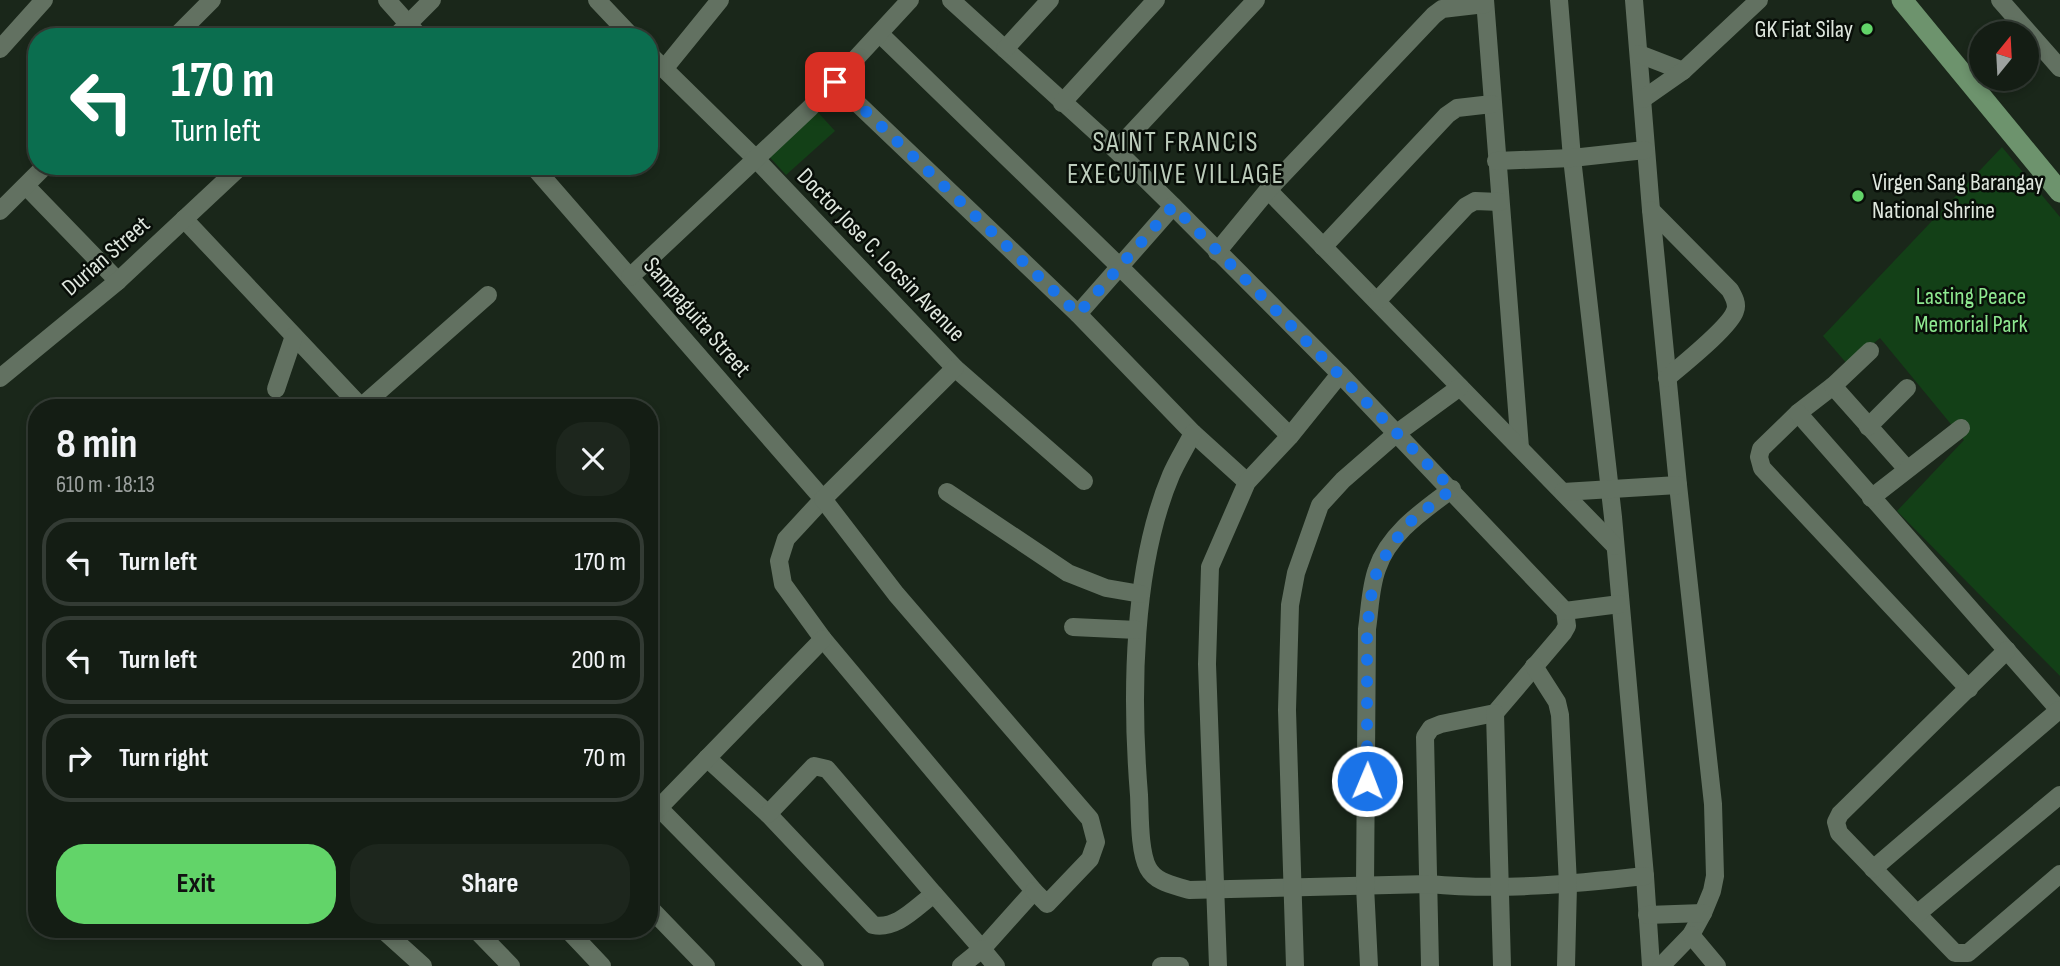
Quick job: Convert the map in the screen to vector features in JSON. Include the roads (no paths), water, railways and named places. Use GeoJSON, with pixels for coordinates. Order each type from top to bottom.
{"type":"FeatureCollection","features":[{"type":"Feature","properties":{"kind":"main road"},"geometry":{"type":"LineString","coordinates":[[1902,0],[2060,192]]}},
{"type":"Feature","properties":{"kind":"street"},"geometry":{"type":"LineString","coordinates":[[0,49],[44,0]]}},
{"type":"Feature","properties":{"kind":"street"},"geometry":{"type":"LineString","coordinates":[[184,28],[212,0]]}},
{"type":"Feature","properties":{"kind":"street"},"geometry":{"type":"LineString","coordinates":[[387,0],[412,28]]}},
{"type":"Feature","properties":{"kind":"street"},"geometry":{"type":"LineString","coordinates":[[417,28],[432,0]]}},
{"type":"Feature","properties":{"kind":"street"},"geometry":{"type":"LineString","coordinates":[[597,0],[623,28]]}},
{"type":"Feature","properties":{"kind":"street"},"geometry":{"type":"LineString","coordinates":[[664,69],[720,0]]}},
{"type":"Feature","properties":{"kind":"street"},"geometry":{"type":"LineString","coordinates":[[630,277],[810,108],[910,0]]}},
{"type":"Feature","properties":{"kind":"street"},"geometry":{"type":"LineString","coordinates":[[951,0],[1116,150],[1173,206],[1452,489],[1565,611],[1567,626],[1563,633],[1495,713],[1441,723],[1431,728],[1425,737],[1430,966]]}},
{"type":"Feature","properties":{"kind":"street"},"geometry":{"type":"LineString","coordinates":[[1005,49],[1051,0]]}},
{"type":"Feature","properties":{"kind":"street"},"geometry":{"type":"LineString","coordinates":[[1062,103],[1156,0]]}},
{"type":"Feature","properties":{"kind":"street"},"geometry":{"type":"LineString","coordinates":[[1116,150],[1256,0]]}},
{"type":"Feature","properties":{"kind":"street"},"geometry":{"type":"LineString","coordinates":[[1559,0],[1572,158],[1610,489],[1645,876],[1650,966]]}},
{"type":"Feature","properties":{"kind":"street"},"geometry":{"type":"LineString","coordinates":[[1634,0],[1667,378],[1713,804],[1715,876],[1703,913],[1690,936],[1661,966]]}},
{"type":"Feature","properties":{"kind":"street"},"geometry":{"type":"LineString","coordinates":[[1643,99],[1683,71],[1759,0]]}},
{"type":"Feature","properties":{"kind":"street"},"geometry":{"type":"LineString","coordinates":[[2000,0],[2060,68]]}},
{"type":"Feature","properties":{"kind":"street"},"geometry":{"type":"LineString","coordinates":[[1217,252],[1268,190],[1434,15],[1442,9],[1485,2],[1520,448]]}},
{"type":"Feature","properties":{"kind":"street"},"geometry":{"type":"LineString","coordinates":[[880,34],[1290,436]]}},
{"type":"Feature","properties":{"kind":"street"},"geometry":{"type":"LineString","coordinates":[[1639,54],[1683,71]]}},
{"type":"Feature","properties":{"kind":"street","name":"Doctor Jose C. Locsin Avenue"},"geometry":{"type":"LineString","coordinates":[[658,63],[755,158],[955,368],[1084,481]]}},
{"type":"Feature","properties":{"kind":"street"},"geometry":{"type":"LineString","coordinates":[[835,82],[1078,314],[1194,433],[1247,482]]}},
{"type":"Feature","properties":{"kind":"street"},"geometry":{"type":"LineString","coordinates":[[1323,247],[1447,115],[1457,108],[1492,104]]}},
{"type":"Feature","properties":{"kind":"street"},"geometry":{"type":"LineString","coordinates":[[1496,161],[1572,158],[1645,150]]}},
{"type":"Feature","properties":{"kind":"street"},"geometry":{"type":"LineString","coordinates":[[0,211],[36,175]]}},
{"type":"Feature","properties":{"kind":"street","name":"Durian Street"},"geometry":{"type":"LineString","coordinates":[[0,378],[118,281],[231,175]]}},
{"type":"Feature","properties":{"kind":"street","name":"Sampaguita Street"},"geometry":{"type":"LineString","coordinates":[[541,175],[823,499],[896,594],[1090,820],[1096,842],[1090,859],[1047,904],[1034,891]]}},
{"type":"Feature","properties":{"kind":"street"},"geometry":{"type":"LineString","coordinates":[[26,186],[118,281]]}},
{"type":"Feature","properties":{"kind":"street"},"geometry":{"type":"LineString","coordinates":[[1268,190],[1615,546]]}},
{"type":"Feature","properties":{"kind":"street"},"geometry":{"type":"LineString","coordinates":[[1377,301],[1466,206],[1475,201],[1500,202]]}},
{"type":"Feature","properties":{"kind":"street"},"geometry":{"type":"LineString","coordinates":[[1078,314],[1173,206]]}},
{"type":"Feature","properties":{"kind":"street"},"geometry":{"type":"LineString","coordinates":[[1651,210],[1730,290],[1735,300],[1736,311],[1727,323],[1667,378]]}},
{"type":"Feature","properties":{"kind":"street"},"geometry":{"type":"LineString","coordinates":[[184,219],[353,399]]}},
{"type":"Feature","properties":{"kind":"street"},"geometry":{"type":"LineString","coordinates":[[371,399],[488,295]]}},
{"type":"Feature","properties":{"kind":"street"},"geometry":{"type":"LineString","coordinates":[[276,389],[294,336]]}},
{"type":"Feature","properties":{"kind":"street"},"geometry":{"type":"LineString","coordinates":[[1870,351],[1761,449],[1759,457],[1762,468],[1969,689]]}},
{"type":"Feature","properties":{"kind":"street"},"geometry":{"type":"LineString","coordinates":[[955,368],[786,539],[779,561],[783,584],[822,639],[1034,891],[982,949],[961,966]]}},
{"type":"Feature","properties":{"kind":"street"},"geometry":{"type":"LineString","coordinates":[[1218,966],[1207,678],[1210,567],[1247,482],[1290,436],[1340,374]]}},
{"type":"Feature","properties":{"kind":"street"},"geometry":{"type":"LineString","coordinates":[[1833,386],[1906,468]]}},
{"type":"Feature","properties":{"kind":"street"},"geometry":{"type":"LineString","coordinates":[[1295,966],[1287,710],[1290,605],[1296,573],[1320,505],[1343,480],[1397,433],[1460,387]]}},
{"type":"Feature","properties":{"kind":"street"},"geometry":{"type":"LineString","coordinates":[[1868,427],[1907,388]]}},
{"type":"Feature","properties":{"kind":"street"},"geometry":{"type":"LineString","coordinates":[[1481,408],[1516,399]]}},
{"type":"Feature","properties":{"kind":"street"},"geometry":{"type":"LineString","coordinates":[[1798,413],[2059,711],[1872,869]]}},
{"type":"Feature","properties":{"kind":"street"},"geometry":{"type":"LineString","coordinates":[[1871,498],[1906,468],[1961,428]]}},
{"type":"Feature","properties":{"kind":"street"},"geometry":{"type":"LineString","coordinates":[[1194,433],[1171,474],[1156,520],[1141,594],[1138,630],[1136,764],[1144,858],[1147,867],[1159,880],[1189,890],[1429,884],[1466,888],[1568,884],[1645,876]]}},
{"type":"Feature","properties":{"kind":"street"},"geometry":{"type":"LineString","coordinates":[[1563,492],[1678,485]]}},
{"type":"Feature","properties":{"kind":"street"},"geometry":{"type":"LineString","coordinates":[[1369,966],[1365,886],[1367,629],[1372,590],[1378,567],[1406,525],[1452,489]]}},
{"type":"Feature","properties":{"kind":"street"},"geometry":{"type":"LineString","coordinates":[[947,492],[1068,573],[1106,588],[1141,594]]}},
{"type":"Feature","properties":{"kind":"street"},"geometry":{"type":"LineString","coordinates":[[1565,611],[1620,604]]}},
{"type":"Feature","properties":{"kind":"street"},"geometry":{"type":"LineString","coordinates":[[1073,627],[1138,630]]}},
{"type":"Feature","properties":{"kind":"street"},"geometry":{"type":"LineString","coordinates":[[658,809],[822,639]]}},
{"type":"Feature","properties":{"kind":"street"},"geometry":{"type":"LineString","coordinates":[[2007,649],[1840,814],[1836,822],[1839,833],[1955,953],[1968,953],[2060,874]]}},
{"type":"Feature","properties":{"kind":"street"},"geometry":{"type":"LineString","coordinates":[[1534,666],[1557,702],[1560,715],[1568,884],[1566,966]]}},
{"type":"Feature","properties":{"kind":"street"},"geometry":{"type":"LineString","coordinates":[[1495,713],[1502,966]]}},
{"type":"Feature","properties":{"kind":"street"},"geometry":{"type":"LineString","coordinates":[[707,758],[768,814],[873,925],[883,927],[893,924],[934,894]]}},
{"type":"Feature","properties":{"kind":"street"},"geometry":{"type":"LineString","coordinates":[[768,814],[814,766],[827,769],[996,966]]}},
{"type":"Feature","properties":{"kind":"street"},"geometry":{"type":"LineString","coordinates":[[1917,914],[2060,795]]}},
{"type":"Feature","properties":{"kind":"street"},"geometry":{"type":"LineString","coordinates":[[658,817],[815,966]]}},
{"type":"Feature","properties":{"kind":"street"},"geometry":{"type":"LineString","coordinates":[[1647,915],[1703,913]]}},
{"type":"Feature","properties":{"kind":"street"},"geometry":{"type":"LineString","coordinates":[[658,916],[706,966]]}},
{"type":"Feature","properties":{"kind":"street"},"geometry":{"type":"LineString","coordinates":[[1690,936],[1717,966]]}},
{"type":"Feature","properties":{"kind":"street"},"geometry":{"type":"LineString","coordinates":[[392,938],[422,966]]}},
{"type":"Feature","properties":{"kind":"street"},"geometry":{"type":"LineString","coordinates":[[484,938],[511,966]]}},
{"type":"Feature","properties":{"kind":"street"},"geometry":{"type":"LineString","coordinates":[[576,938],[602,966]]}},
{"type":"Feature","properties":{"kind":"street"},"geometry":{"type":"LineString","coordinates":[[1161,966],[1180,966]]}},
{"type":"Feature","properties":{"kind":"place","name":"GK Fiat Silay"},"geometry":{"type":"Point","coordinates":[1867,29]}},
{"type":"Feature","properties":{"kind":"place","name":"Virgen Sang Barangay National Shrine"},"geometry":{"type":"Point","coordinates":[1858,196]}},
{"type":"Feature","properties":{"kind":"district","name":"SAINT FRANCIS EXECUTIVE VILLAGE"},"geometry":{"type":"Point","coordinates":[1176,158]}},
{"type":"Feature","properties":{"kind":"park label","name":"Lasting Peace Memorial Park"},"geometry":{"type":"Point","coordinates":[1971,310]}}]}
